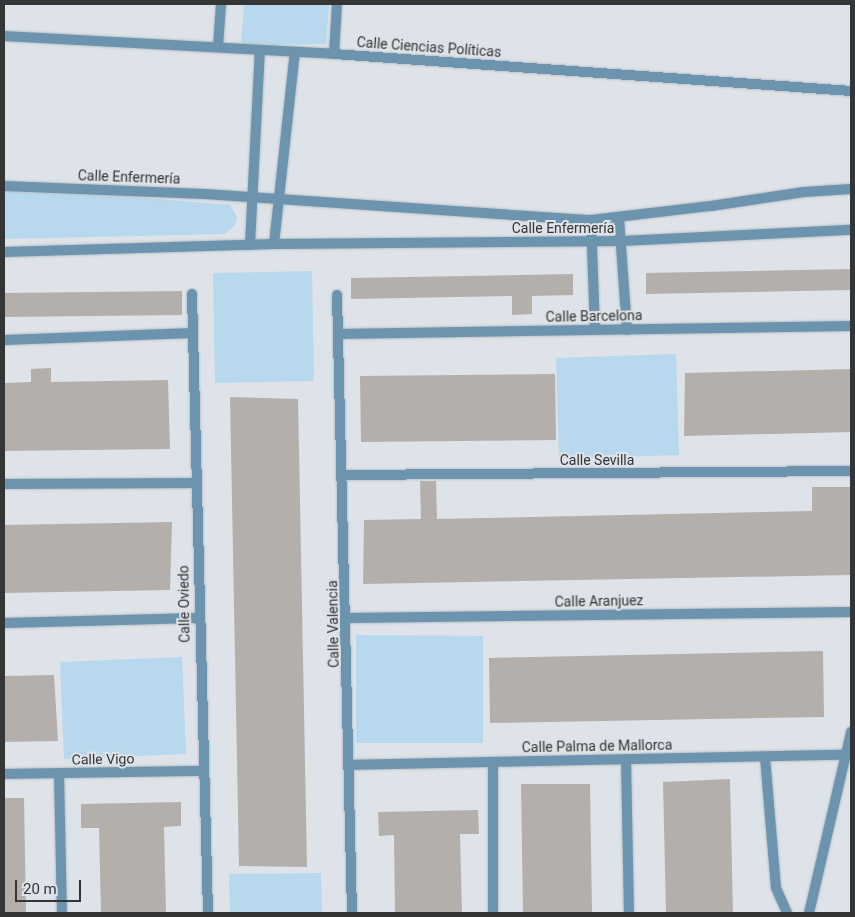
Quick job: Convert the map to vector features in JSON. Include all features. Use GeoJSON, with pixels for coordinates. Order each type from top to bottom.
{"type":"FeatureCollection","features":[{"type":"Feature","properties":{"kind":"street"},"geometry":{"type":"LineString","coordinates":[[218,48],[221,4]]}},
{"type":"Feature","properties":{"kind":"street"},"geometry":{"type":"LineString","coordinates":[[334,54],[337,4]]}},
{"type":"Feature","properties":{"kind":"street","name":"Calle Ciencias Políticas"},"geometry":{"type":"LineString","coordinates":[[4,36],[334,54],[851,91]]}},
{"type":"Feature","properties":{"kind":"street"},"geometry":{"type":"LineString","coordinates":[[250,245],[260,50]]}},
{"type":"Feature","properties":{"kind":"street"},"geometry":{"type":"LineString","coordinates":[[274,244],[295,52]]}},
{"type":"Feature","properties":{"kind":"street","name":"Calle Enfermería"},"geometry":{"type":"LineString","coordinates":[[4,186],[279,198],[591,220],[619,218],[765,196],[851,189]]}},
{"type":"Feature","properties":{"kind":"street"},"geometry":{"type":"LineString","coordinates":[[619,218],[627,330]]}},
{"type":"Feature","properties":{"kind":"street"},"geometry":{"type":"LineString","coordinates":[[591,220],[594,241],[595,330]]}},
{"type":"Feature","properties":{"kind":"street","name":"Calle Enfermería"},"geometry":{"type":"LineString","coordinates":[[4,252],[274,244],[622,241],[851,230]]}},
{"type":"Feature","properties":{"kind":"street","name":"Calle Oviedo"},"geometry":{"type":"LineString","coordinates":[[192,294],[198,618],[208,913]]}},
{"type":"Feature","properties":{"kind":"street","name":"Calle Valencia"},"geometry":{"type":"LineString","coordinates":[[337,295],[347,618],[352,913]]}},
{"type":"Feature","properties":{"kind":"street","name":"Calle Barcelona"},"geometry":{"type":"LineString","coordinates":[[338,334],[851,326]]}},
{"type":"Feature","properties":{"kind":"street"},"geometry":{"type":"LineString","coordinates":[[4,340],[192,333]]}},
{"type":"Feature","properties":{"kind":"street","name":"Calle Sevilla"},"geometry":{"type":"LineString","coordinates":[[343,475],[851,471]]}},
{"type":"Feature","properties":{"kind":"street"},"geometry":{"type":"LineString","coordinates":[[4,484],[196,483]]}},
{"type":"Feature","properties":{"kind":"street","name":"Calle Aranjuez"},"geometry":{"type":"LineString","coordinates":[[347,618],[851,612]]}},
{"type":"Feature","properties":{"kind":"street"},"geometry":{"type":"LineString","coordinates":[[4,623],[198,618]]}},
{"type":"Feature","properties":{"kind":"street"},"geometry":{"type":"LineString","coordinates":[[809,913],[851,732]]}},
{"type":"Feature","properties":{"kind":"street","name":"Calle Palma de Mallorca"},"geometry":{"type":"LineString","coordinates":[[349,765],[846,755]]}},
{"type":"Feature","properties":{"kind":"street"},"geometry":{"type":"LineString","coordinates":[[765,756],[776,888],[788,913]]}},
{"type":"Feature","properties":{"kind":"street"},"geometry":{"type":"LineString","coordinates":[[626,760],[629,913]]}},
{"type":"Feature","properties":{"kind":"street"},"geometry":{"type":"LineString","coordinates":[[492,913],[493,762]]}},
{"type":"Feature","properties":{"kind":"street","name":"Calle Vigo"},"geometry":{"type":"LineString","coordinates":[[4,774],[203,771]]}},
{"type":"Feature","properties":{"kind":"street"},"geometry":{"type":"LineString","coordinates":[[59,773],[62,913]]}},
{"type":"Feature","properties":{"kind":"shaded area"},"geometry":{"type":"Polygon","coordinates":[[[244,4],[329,4],[326,44],[241,45],[244,4]]]}},
{"type":"Feature","properties":{"kind":"shaded area"},"geometry":{"type":"Polygon","coordinates":[[[4,191],[76,192],[230,205],[237,217],[235,225],[225,234],[4,239],[4,191]]]}},
{"type":"Feature","properties":{"kind":"shaded area"},"geometry":{"type":"Polygon","coordinates":[[[312,271],[314,381],[215,383],[213,273],[312,271]]]}},
{"type":"Feature","properties":{"kind":"shaded area"},"geometry":{"type":"Polygon","coordinates":[[[676,354],[679,455],[559,459],[556,358],[676,354]]]}},
{"type":"Feature","properties":{"kind":"shaded area"},"geometry":{"type":"Polygon","coordinates":[[[356,635],[483,636],[483,743],[356,743],[356,635]]]}},
{"type":"Feature","properties":{"kind":"shaded area"},"geometry":{"type":"Polygon","coordinates":[[[182,657],[186,754],[64,759],[60,662],[182,657]]]}},
{"type":"Feature","properties":{"kind":"shaded area"},"geometry":{"type":"Polygon","coordinates":[[[321,873],[322,913],[230,913],[229,874],[321,873]]]}},
{"type":"Feature","properties":{"kind":"building"},"geometry":{"type":"Polygon","coordinates":[[[851,269],[851,290],[646,294],[646,273],[851,269]]]}},
{"type":"Feature","properties":{"kind":"building"},"geometry":{"type":"Polygon","coordinates":[[[573,274],[573,295],[532,296],[532,314],[512,315],[512,296],[351,299],[351,278],[573,274]]]}},
{"type":"Feature","properties":{"kind":"building"},"geometry":{"type":"Polygon","coordinates":[[[182,291],[182,315],[4,317],[4,293],[182,291]]]}},
{"type":"Feature","properties":{"kind":"building"},"geometry":{"type":"Polygon","coordinates":[[[51,368],[51,382],[168,380],[170,449],[4,451],[4,383],[31,382],[31,369],[51,368]]]}},
{"type":"Feature","properties":{"kind":"building"},"geometry":{"type":"Polygon","coordinates":[[[851,369],[851,432],[684,436],[685,373],[851,369]]]}},
{"type":"Feature","properties":{"kind":"building"},"geometry":{"type":"Polygon","coordinates":[[[555,374],[556,440],[361,442],[360,376],[555,374]]]}},
{"type":"Feature","properties":{"kind":"building"},"geometry":{"type":"Polygon","coordinates":[[[230,397],[298,399],[307,867],[239,866],[230,397]]]}},
{"type":"Feature","properties":{"kind":"building"},"geometry":{"type":"Polygon","coordinates":[[[420,481],[436,481],[437,519],[812,511],[812,487],[851,487],[851,575],[363,584],[364,520],[421,519],[420,481]]]}},
{"type":"Feature","properties":{"kind":"building"},"geometry":{"type":"Polygon","coordinates":[[[172,522],[170,590],[4,593],[4,525],[172,522]]]}},
{"type":"Feature","properties":{"kind":"building"},"geometry":{"type":"Polygon","coordinates":[[[823,651],[824,717],[490,723],[489,658],[823,651]]]}},
{"type":"Feature","properties":{"kind":"building"},"geometry":{"type":"Polygon","coordinates":[[[54,675],[58,741],[4,742],[4,676],[54,675]]]}},
{"type":"Feature","properties":{"kind":"building"},"geometry":{"type":"Polygon","coordinates":[[[730,779],[733,913],[666,913],[663,782],[730,779]]]}},
{"type":"Feature","properties":{"kind":"building"},"geometry":{"type":"Polygon","coordinates":[[[521,784],[590,784],[592,913],[523,913],[521,784]]]}},
{"type":"Feature","properties":{"kind":"building"},"geometry":{"type":"Polygon","coordinates":[[[4,798],[24,798],[26,913],[4,913],[4,798]]]}},
{"type":"Feature","properties":{"kind":"building"},"geometry":{"type":"Polygon","coordinates":[[[181,802],[181,826],[164,827],[166,913],[101,913],[99,828],[81,828],[81,804],[181,802]]]}},
{"type":"Feature","properties":{"kind":"building"},"geometry":{"type":"Polygon","coordinates":[[[478,810],[479,834],[460,834],[462,913],[395,913],[394,835],[379,836],[378,812],[478,810]]]}}]}
